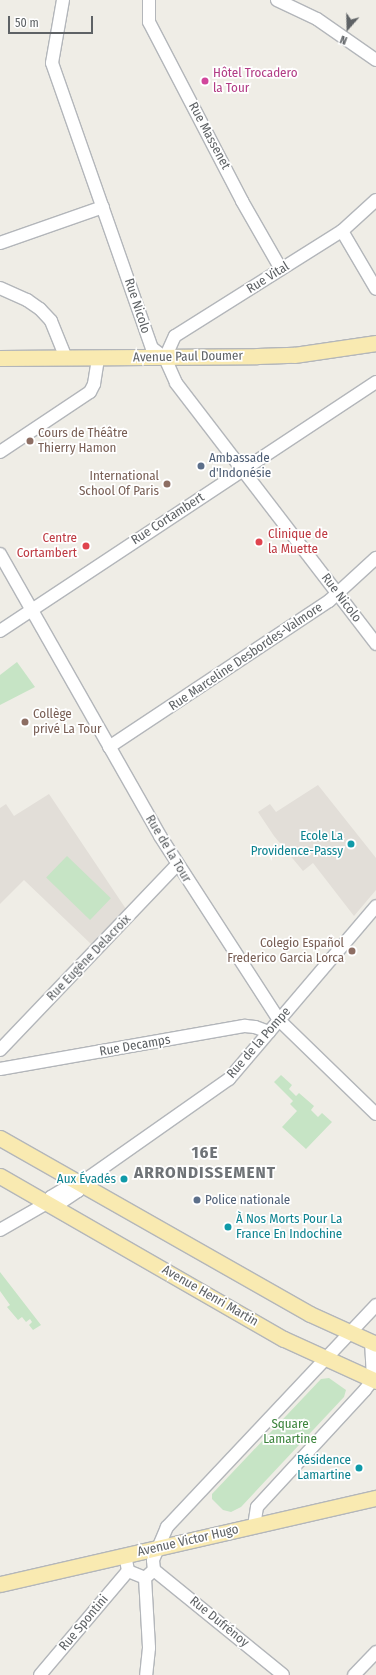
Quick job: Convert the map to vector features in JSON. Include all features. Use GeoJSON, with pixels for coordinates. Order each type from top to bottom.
{"type":"FeatureCollection","features":[{"type":"Feature","properties":{"kind":"main road","name":"Avenue Paul Doumer"},"geometry":{"type":"LineString","coordinates":[[0,358],[165,358],[294,355],[376,343]]}},
{"type":"Feature","properties":{"kind":"main road"},"geometry":{"type":"LineString","coordinates":[[0,1138],[304,1310],[373,1343]]}},
{"type":"Feature","properties":{"kind":"main road","name":"Avenue Henri Martin"},"geometry":{"type":"LineString","coordinates":[[0,1176],[284,1339],[374,1380]]}},
{"type":"Feature","properties":{"kind":"main road","name":"Avenue Victor Hugo"},"geometry":{"type":"LineString","coordinates":[[0,1584],[376,1498]]}},
{"type":"Feature","properties":{"kind":"street","name":"Rue Nicolo"},"geometry":{"type":"LineString","coordinates":[[63,0],[52,63],[152,348],[165,358],[176,383],[241,471],[376,644]]}},
{"type":"Feature","properties":{"kind":"street","name":"Rue Massenet"},"geometry":{"type":"LineString","coordinates":[[148,0],[149,22],[242,201],[281,269]]}},
{"type":"Feature","properties":{"kind":"street"},"geometry":{"type":"LineString","coordinates":[[277,0],[317,19],[376,60]]}},
{"type":"Feature","properties":{"kind":"street","name":"Rue Vital"},"geometry":{"type":"LineString","coordinates":[[165,358],[175,336],[342,232],[376,200]]}},
{"type":"Feature","properties":{"kind":"street"},"geometry":{"type":"LineString","coordinates":[[0,243],[103,207]]}},
{"type":"Feature","properties":{"kind":"street"},"geometry":{"type":"LineString","coordinates":[[342,232],[376,289]]}},
{"type":"Feature","properties":{"kind":"street"},"geometry":{"type":"LineString","coordinates":[[0,288],[27,300],[40,310],[50,321],[66,358]]}},
{"type":"Feature","properties":{"kind":"street"},"geometry":{"type":"LineString","coordinates":[[0,452],[90,392],[94,384],[98,358]]}},
{"type":"Feature","properties":{"kind":"street","name":"Rue Cortambert"},"geometry":{"type":"LineString","coordinates":[[0,631],[31,608],[376,382]]}},
{"type":"Feature","properties":{"kind":"street","name":"Rue de la Tour"},"geometry":{"type":"LineString","coordinates":[[0,554],[177,865],[278,1020],[376,1114]]}},
{"type":"Feature","properties":{"kind":"street","name":"Rue Marceline Desbordes-Valmore"},"geometry":{"type":"LineString","coordinates":[[109,747],[338,594],[376,558]]}},
{"type":"Feature","properties":{"kind":"street","name":"Rue Eugène Delacroix"},"geometry":{"type":"LineString","coordinates":[[0,1050],[177,865]]}},
{"type":"Feature","properties":{"kind":"street","name":"Rue de la Pompe"},"geometry":{"type":"LineString","coordinates":[[0,1230],[48,1203],[60,1203],[78,1192],[81,1183],[229,1079],[376,906]]}},
{"type":"Feature","properties":{"kind":"street","name":"Rue Decamps"},"geometry":{"type":"LineString","coordinates":[[0,1069],[245,1026],[255,1027],[269,1032]]}},
{"type":"Feature","properties":{"kind":"street"},"geometry":{"type":"LineString","coordinates":[[145,1578],[154,1570],[152,1560],[157,1548],[168,1527],[179,1513],[324,1358],[376,1305]]}},
{"type":"Feature","properties":{"kind":"street"},"geometry":{"type":"LineString","coordinates":[[254,1526],[257,1507],[374,1380],[373,1343]]}},
{"type":"Feature","properties":{"kind":"street"},"geometry":{"type":"LineString","coordinates":[[125,1555],[128,1571],[145,1578]]}},
{"type":"Feature","properties":{"kind":"street","name":"Rue Dufrénoy"},"geometry":{"type":"LineString","coordinates":[[154,1570],[283,1675]]}},
{"type":"Feature","properties":{"kind":"street","name":"Rue Spontini"},"geometry":{"type":"LineString","coordinates":[[40,1675],[128,1571]]}},
{"type":"Feature","properties":{"kind":"street"},"geometry":{"type":"LineString","coordinates":[[145,1578],[149,1648],[146,1675]]}},
{"type":"Feature","properties":{"kind":"street"},"geometry":{"type":"LineString","coordinates":[[354,1675],[376,1652]]}},
{"type":"Feature","properties":{"kind":"shaded area"},"geometry":{"type":"Polygon","coordinates":[[[318,785],[376,858],[376,890],[354,916],[313,863],[303,871],[274,836],[258,812],[270,804],[276,812],[318,785]]]}},
{"type":"Feature","properties":{"kind":"shaded area"},"geometry":{"type":"Polygon","coordinates":[[[49,794],[126,909],[92,945],[24,880],[0,904],[0,808],[6,804],[14,816],[49,794]]]}},
{"type":"Feature","properties":{"kind":"green space"},"geometry":{"type":"Polygon","coordinates":[[[17,662],[35,687],[0,705],[0,675],[17,662]]]}},
{"type":"Feature","properties":{"kind":"green space"},"geometry":{"type":"Polygon","coordinates":[[[67,856],[111,898],[90,920],[46,878],[67,856]]]}},
{"type":"Feature","properties":{"kind":"green space"},"geometry":{"type":"Polygon","coordinates":[[[281,1075],[292,1085],[289,1089],[296,1096],[299,1093],[314,1106],[311,1110],[318,1117],[322,1113],[332,1122],[306,1149],[282,1127],[297,1111],[290,1104],[293,1101],[274,1082],[281,1075]]]}},
{"type":"Feature","properties":{"kind":"green space"},"geometry":{"type":"Polygon","coordinates":[[[0,1272],[41,1325],[33,1330],[29,1325],[32,1322],[30,1319],[26,1322],[22,1317],[18,1320],[7,1307],[10,1305],[0,1291],[0,1272]]]}},
{"type":"Feature","properties":{"kind":"green space","name":"Square Lamartine"},"geometry":{"type":"Polygon","coordinates":[[[329,1378],[346,1390],[344,1397],[241,1507],[231,1512],[223,1510],[212,1499],[212,1494],[321,1379],[329,1378]]]}},
{"type":"Feature","properties":{"kind":"place","name":"Hôtel Trocadero la Tour"},"geometry":{"type":"Point","coordinates":[205,81]}},
{"type":"Feature","properties":{"kind":"place","name":"Cours de Théâtre Thierry Hamon"},"geometry":{"type":"Point","coordinates":[30,441]}},
{"type":"Feature","properties":{"kind":"place","name":"Ambassade d'Indonésie"},"geometry":{"type":"Point","coordinates":[201,466]}},
{"type":"Feature","properties":{"kind":"place","name":"International School Of Paris"},"geometry":{"type":"Point","coordinates":[167,484]}},
{"type":"Feature","properties":{"kind":"place","name":"Clinique de la Muette"},"geometry":{"type":"Point","coordinates":[259,542]}},
{"type":"Feature","properties":{"kind":"place","name":"Centre Cortambert"},"geometry":{"type":"Point","coordinates":[86,546]}},
{"type":"Feature","properties":{"kind":"place","name":"Collège privé La Tour"},"geometry":{"type":"Point","coordinates":[25,722]}},
{"type":"Feature","properties":{"kind":"place","name":"Ecole La Providence-Passy"},"geometry":{"type":"Point","coordinates":[351,844]}},
{"type":"Feature","properties":{"kind":"place","name":"Colegio Español Frederico Garcia Lorca"},"geometry":{"type":"Point","coordinates":[352,951]}},
{"type":"Feature","properties":{"kind":"place","name":"Aux Évadés"},"geometry":{"type":"Point","coordinates":[124,1179]}},
{"type":"Feature","properties":{"kind":"place","name":"Police nationale"},"geometry":{"type":"Point","coordinates":[197,1200]}},
{"type":"Feature","properties":{"kind":"place","name":"À Nos Morts Pour La France En Indochine"},"geometry":{"type":"Point","coordinates":[228,1227]}},
{"type":"Feature","properties":{"kind":"place","name":"Résidence Lamartine"},"geometry":{"type":"Point","coordinates":[359,1468]}},
{"type":"Feature","properties":{"kind":"district","name":"16E ARRONDISSEMENT"},"geometry":{"type":"Point","coordinates":[205,1163]}}]}
